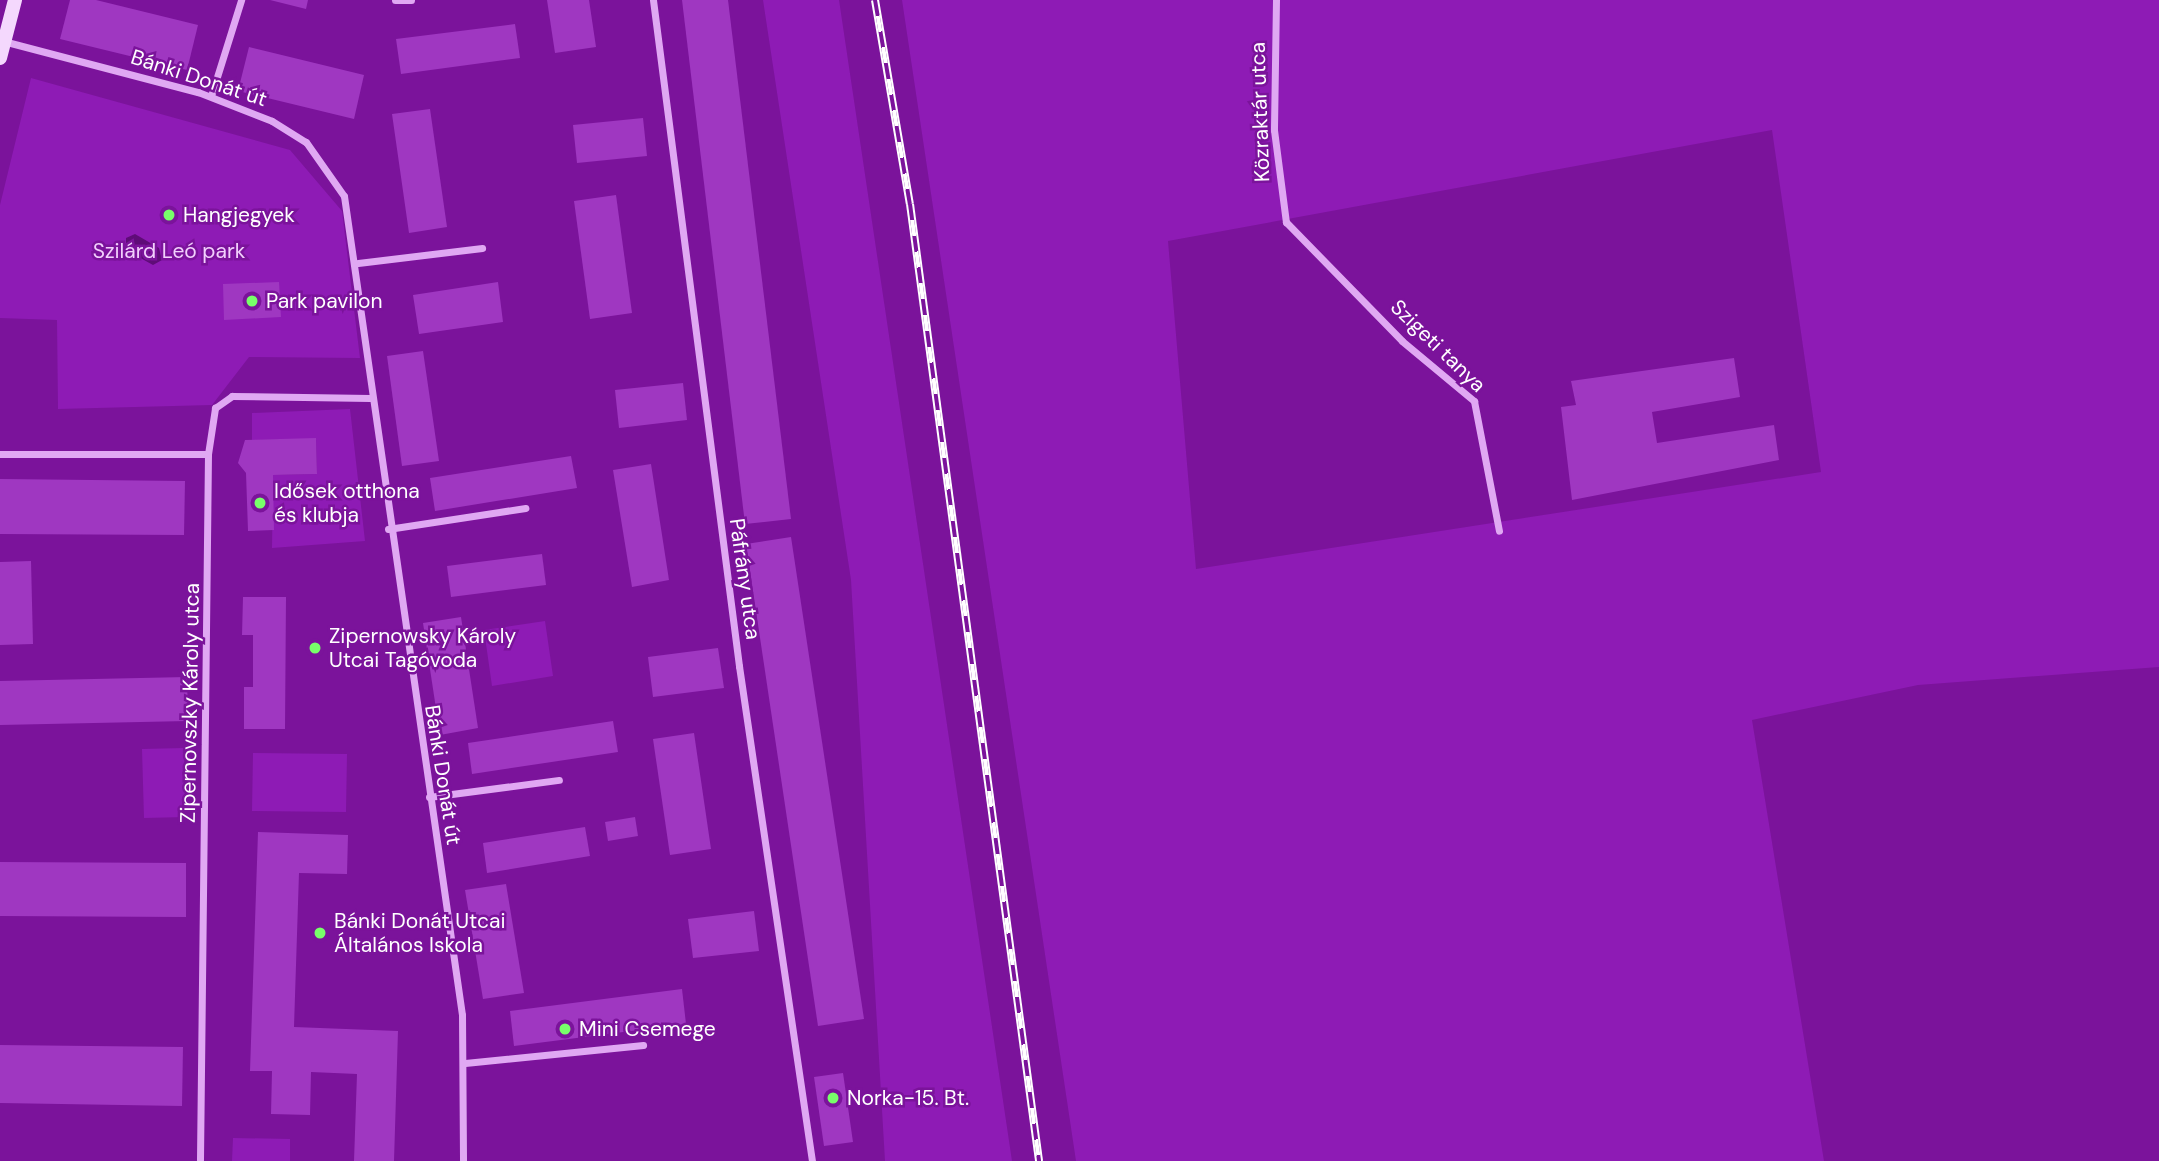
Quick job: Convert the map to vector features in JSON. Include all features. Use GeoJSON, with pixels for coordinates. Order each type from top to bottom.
{"type":"FeatureCollection","features":[{"type":"Feature","properties":{"kind":"street"},"geometry":{"type":"LineString","coordinates":[[0,58],[2,41],[15,0]]}},
{"type":"Feature","properties":{"kind":"street"},"geometry":{"type":"LineString","coordinates":[[211,96],[241,0]]}},
{"type":"Feature","properties":{"kind":"street"},"geometry":{"type":"LineString","coordinates":[[395,0],[411,0]]}},
{"type":"Feature","properties":{"kind":"street","name":"Páfrány utca"},"geometry":{"type":"LineString","coordinates":[[653,0],[739,666],[812,1161]]}},
{"type":"Feature","properties":{"kind":"street","name":"Közraktár utca"},"geometry":{"type":"LineString","coordinates":[[1276,0],[1274,130],[1286,222]]}},
{"type":"Feature","properties":{"kind":"street","name":"Bánki Donát út"},"geometry":{"type":"LineString","coordinates":[[2,41],[211,96],[272,121],[321,160],[344,196],[358,263],[370,398],[465,1063],[463,1161]]}},
{"type":"Feature","properties":{"kind":"street","name":"Szigeti tanya"},"geometry":{"type":"LineString","coordinates":[[1286,222],[1402,341],[1474,401],[1499,531]]}},
{"type":"Feature","properties":{"kind":"street"},"geometry":{"type":"LineString","coordinates":[[358,263],[482,248]]}},
{"type":"Feature","properties":{"kind":"street","name":"Zipernovszky Károly utca"},"geometry":{"type":"LineString","coordinates":[[200,1161],[208,454],[215,408],[232,397],[370,398]]}},
{"type":"Feature","properties":{"kind":"street"},"geometry":{"type":"LineString","coordinates":[[0,454],[208,454]]}},
{"type":"Feature","properties":{"kind":"street"},"geometry":{"type":"LineString","coordinates":[[388,529],[525,508]]}},
{"type":"Feature","properties":{"kind":"street"},"geometry":{"type":"LineString","coordinates":[[429,797],[559,780]]}},
{"type":"Feature","properties":{"kind":"street"},"geometry":{"type":"LineString","coordinates":[[465,1063],[643,1045]]}},
{"type":"Feature","properties":{"kind":"green space"},"geometry":{"type":"Polygon","coordinates":[[[763,0],[839,0],[1012,1161],[885,1161],[851,580],[763,0]]]}},
{"type":"Feature","properties":{"kind":"green space"},"geometry":{"type":"Polygon","coordinates":[[[902,0],[2159,0],[2159,667],[1918,685],[1752,720],[1824,1161],[1076,1161],[902,0]],[[1772,130],[1168,241],[1196,569],[1821,472],[1772,130]]]}},
{"type":"Feature","properties":{"kind":"green space","name":"Szilárd Leó park"},"geometry":{"type":"Polygon","coordinates":[[[31,78],[290,150],[342,211],[360,358],[249,357],[212,405],[58,409],[57,320],[0,318],[0,205],[31,78]]]}},
{"type":"Feature","properties":{"kind":"green space"},"geometry":{"type":"Polygon","coordinates":[[[350,409],[365,541],[272,548],[273,475],[317,474],[316,439],[252,440],[252,413],[350,409]]]}},
{"type":"Feature","properties":{"kind":"green space"},"geometry":{"type":"Polygon","coordinates":[[[545,621],[553,676],[492,686],[484,630],[545,621]]]}},
{"type":"Feature","properties":{"kind":"green space"},"geometry":{"type":"Polygon","coordinates":[[[184,748],[186,817],[144,818],[142,749],[184,748]]]}},
{"type":"Feature","properties":{"kind":"green space"},"geometry":{"type":"Polygon","coordinates":[[[253,753],[347,754],[346,812],[252,811],[253,753]]]}},
{"type":"Feature","properties":{"kind":"green space"},"geometry":{"type":"Polygon","coordinates":[[[233,1138],[290,1139],[290,1161],[232,1161],[233,1138]]]}},
{"type":"Feature","properties":{"kind":"shaded area"},"geometry":{"type":"Polygon","coordinates":[[[135,234],[159,248],[162,260],[153,265],[126,250],[126,238],[135,234]]]}},
{"type":"Feature","properties":{"kind":"building"},"geometry":{"type":"Polygon","coordinates":[[[70,0],[96,0],[198,25],[187,70],[60,39],[70,0]]]}},
{"type":"Feature","properties":{"kind":"building"},"geometry":{"type":"Polygon","coordinates":[[[270,0],[308,0],[306,9],[270,0]]]}},
{"type":"Feature","properties":{"kind":"building"},"geometry":{"type":"Polygon","coordinates":[[[547,0],[589,0],[596,47],[555,53],[547,0]]]}},
{"type":"Feature","properties":{"kind":"building"},"geometry":{"type":"Polygon","coordinates":[[[682,0],[728,0],[791,519],[745,524],[682,0]]]}},
{"type":"Feature","properties":{"kind":"building"},"geometry":{"type":"Polygon","coordinates":[[[515,24],[520,58],[401,74],[396,39],[515,24]]]}},
{"type":"Feature","properties":{"kind":"building"},"geometry":{"type":"Polygon","coordinates":[[[249,47],[364,75],[354,119],[238,91],[249,47]]]}},
{"type":"Feature","properties":{"kind":"building"},"geometry":{"type":"Polygon","coordinates":[[[430,109],[447,227],[409,233],[392,114],[430,109]]]}},
{"type":"Feature","properties":{"kind":"building"},"geometry":{"type":"Polygon","coordinates":[[[643,118],[647,156],[577,163],[573,125],[643,118]]]}},
{"type":"Feature","properties":{"kind":"building"},"geometry":{"type":"Polygon","coordinates":[[[616,195],[632,313],[590,319],[574,201],[616,195]]]}},
{"type":"Feature","properties":{"kind":"building","name":"Park pavilon"},"geometry":{"type":"Polygon","coordinates":[[[279,282],[281,317],[224,320],[223,284],[279,282]]]}},
{"type":"Feature","properties":{"kind":"building"},"geometry":{"type":"Polygon","coordinates":[[[498,282],[503,322],[419,334],[413,295],[498,282]]]}},
{"type":"Feature","properties":{"kind":"building"},"geometry":{"type":"Polygon","coordinates":[[[423,351],[439,461],[402,466],[387,356],[423,351]]]}},
{"type":"Feature","properties":{"kind":"building"},"geometry":{"type":"Polygon","coordinates":[[[1734,358],[1740,397],[1652,412],[1657,443],[1774,425],[1779,460],[1572,500],[1561,407],[1576,405],[1571,381],[1734,358]]]}},
{"type":"Feature","properties":{"kind":"building"},"geometry":{"type":"Polygon","coordinates":[[[683,383],[687,420],[619,428],[615,390],[683,383]]]}},
{"type":"Feature","properties":{"kind":"building","name":"Idősek otthona és klubja"},"geometry":{"type":"Polygon","coordinates":[[[316,438],[317,474],[273,475],[274,530],[248,531],[246,473],[238,463],[245,440],[316,438]]]}},
{"type":"Feature","properties":{"kind":"building"},"geometry":{"type":"Polygon","coordinates":[[[571,456],[577,488],[435,511],[430,478],[571,456]]]}},
{"type":"Feature","properties":{"kind":"building"},"geometry":{"type":"Polygon","coordinates":[[[651,464],[669,580],[632,587],[613,470],[651,464]]]}},
{"type":"Feature","properties":{"kind":"building"},"geometry":{"type":"Polygon","coordinates":[[[0,479],[185,481],[184,535],[0,534],[0,479]]]}},
{"type":"Feature","properties":{"kind":"building"},"geometry":{"type":"Polygon","coordinates":[[[791,537],[864,1019],[818,1026],[746,544],[791,537]]]}},
{"type":"Feature","properties":{"kind":"building"},"geometry":{"type":"Polygon","coordinates":[[[542,554],[546,585],[451,597],[447,566],[542,554]]]}},
{"type":"Feature","properties":{"kind":"building"},"geometry":{"type":"Polygon","coordinates":[[[31,561],[33,644],[0,645],[0,562],[31,561]]]}},
{"type":"Feature","properties":{"kind":"building"},"geometry":{"type":"Polygon","coordinates":[[[243,597],[286,597],[285,729],[244,729],[244,687],[253,687],[253,635],[242,635],[243,597]]]}},
{"type":"Feature","properties":{"kind":"building"},"geometry":{"type":"Polygon","coordinates":[[[461,617],[478,728],[440,735],[423,623],[461,617]]]}},
{"type":"Feature","properties":{"kind":"building"},"geometry":{"type":"Polygon","coordinates":[[[718,648],[724,688],[653,697],[648,657],[718,648]]]}},
{"type":"Feature","properties":{"kind":"building"},"geometry":{"type":"Polygon","coordinates":[[[187,677],[188,721],[0,725],[0,681],[187,677]]]}},
{"type":"Feature","properties":{"kind":"building"},"geometry":{"type":"Polygon","coordinates":[[[613,721],[618,752],[472,774],[468,743],[613,721]]]}},
{"type":"Feature","properties":{"kind":"building"},"geometry":{"type":"Polygon","coordinates":[[[694,733],[711,849],[670,855],[653,739],[694,733]]]}},
{"type":"Feature","properties":{"kind":"building"},"geometry":{"type":"Polygon","coordinates":[[[635,817],[638,836],[608,841],[605,822],[635,817]]]}},
{"type":"Feature","properties":{"kind":"building"},"geometry":{"type":"Polygon","coordinates":[[[585,827],[590,856],[487,873],[483,843],[585,827]]]}},
{"type":"Feature","properties":{"kind":"building","name":"Bánki Donát Utcai Általános Iskola"},"geometry":{"type":"Polygon","coordinates":[[[258,832],[348,835],[347,874],[299,873],[294,1027],[398,1031],[394,1161],[354,1161],[357,1074],[311,1072],[310,1115],[271,1114],[272,1071],[250,1071],[258,832]]]}},
{"type":"Feature","properties":{"kind":"building"},"geometry":{"type":"Polygon","coordinates":[[[0,862],[186,863],[186,917],[0,916],[0,862]]]}},
{"type":"Feature","properties":{"kind":"building"},"geometry":{"type":"Polygon","coordinates":[[[506,884],[524,993],[483,999],[465,890],[506,884]]]}},
{"type":"Feature","properties":{"kind":"building"},"geometry":{"type":"Polygon","coordinates":[[[754,911],[759,951],[693,958],[688,919],[754,911]]]}},
{"type":"Feature","properties":{"kind":"building"},"geometry":{"type":"Polygon","coordinates":[[[682,989],[686,1024],[514,1046],[510,1011],[682,989]]]}},
{"type":"Feature","properties":{"kind":"building"},"geometry":{"type":"Polygon","coordinates":[[[0,1045],[183,1047],[182,1106],[0,1103],[0,1045]]]}},
{"type":"Feature","properties":{"kind":"building"},"geometry":{"type":"Polygon","coordinates":[[[843,1073],[853,1142],[824,1146],[814,1077],[843,1073]]]}},
{"type":"Feature","properties":{"kind":"railway"},"geometry":{"type":"LineString","coordinates":[[875,0],[910,204],[1039,1161]]}},
{"type":"Feature","properties":{"kind":"place","name":"Hangjegyek"},"geometry":{"type":"Point","coordinates":[169,215]}},
{"type":"Feature","properties":{"kind":"place","name":"Park pavilon"},"geometry":{"type":"Point","coordinates":[252,301]}},
{"type":"Feature","properties":{"kind":"place","name":"Idősek otthona és klubja"},"geometry":{"type":"Point","coordinates":[260,503]}},
{"type":"Feature","properties":{"kind":"place","name":"Zipernowsky Károly Utcai Tagóvoda"},"geometry":{"type":"Point","coordinates":[315,648]}},
{"type":"Feature","properties":{"kind":"place","name":"Bánki Donát Utcai Általános Iskola"},"geometry":{"type":"Point","coordinates":[320,933]}},
{"type":"Feature","properties":{"kind":"place","name":"Mini Csemege"},"geometry":{"type":"Point","coordinates":[565,1029]}},
{"type":"Feature","properties":{"kind":"place","name":"Norka-15. Bt."},"geometry":{"type":"Point","coordinates":[833,1098]}}]}
